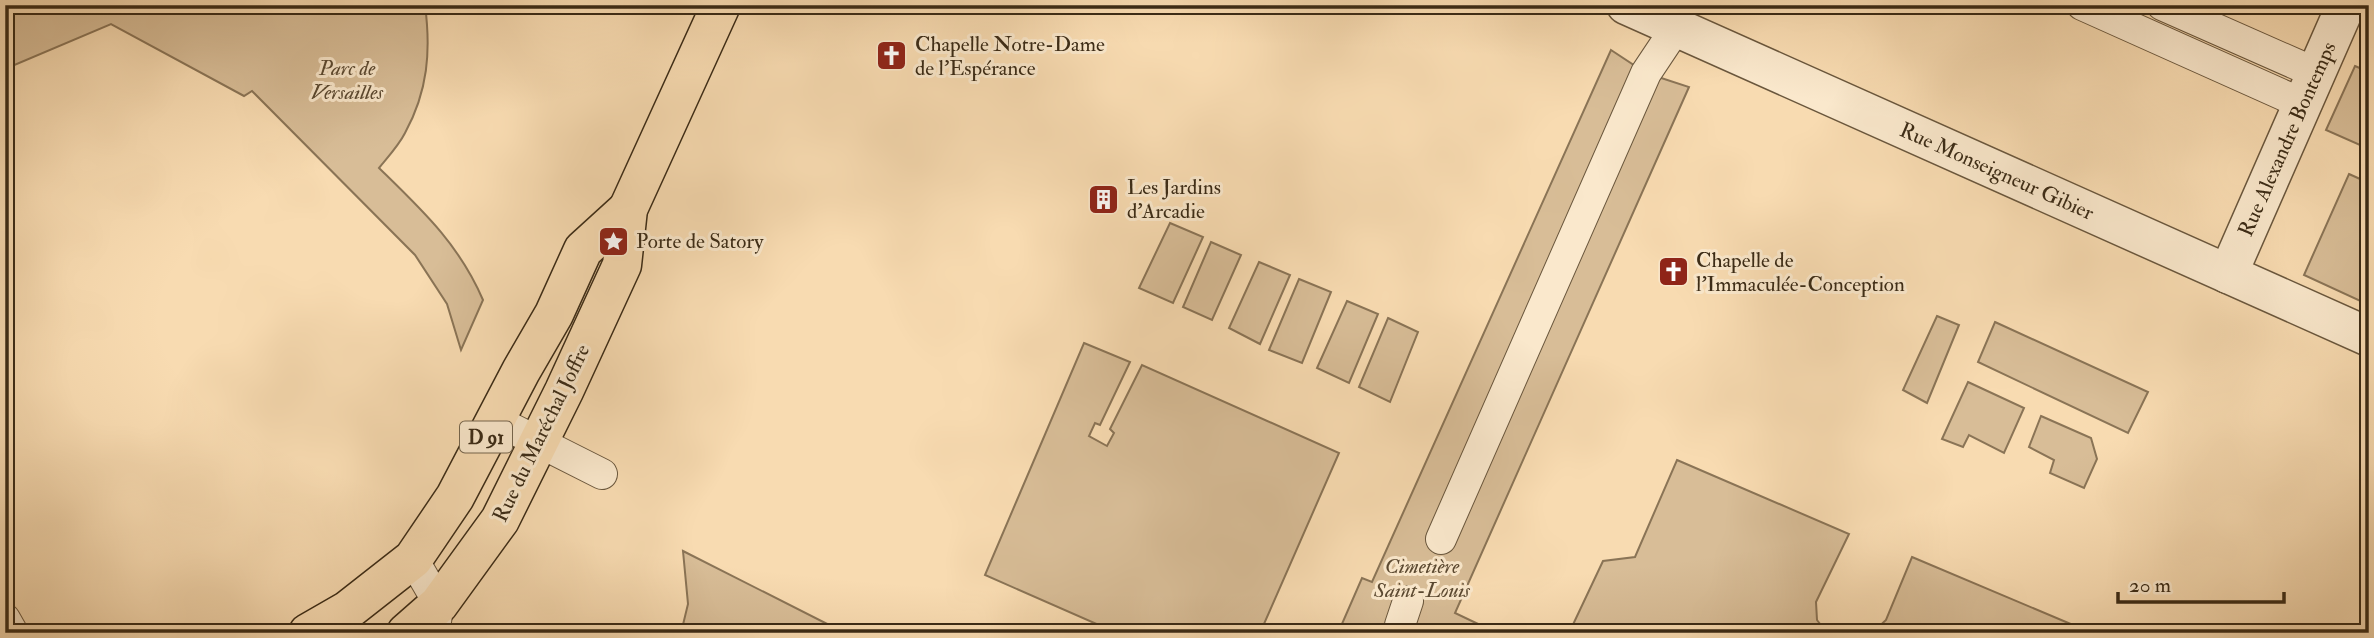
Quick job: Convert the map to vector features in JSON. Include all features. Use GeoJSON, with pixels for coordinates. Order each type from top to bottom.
{"type":"FeatureCollection","features":[{"type":"Feature","properties":{"kind":"main road","name":"Rue du Maréchal Joffre"},"geometry":{"type":"LineString","coordinates":[[406,633],[436,618],[500,520],[622,265],[628,209],[721,5]]}},
{"type":"Feature","properties":{"kind":"main road","name":"Rue du Maréchal Joffre"},"geometry":{"type":"LineString","coordinates":[[308,633],[348,610],[413,559],[454,497],[554,314],[583,250],[628,209]]}},
{"type":"Feature","properties":{"kind":"street","name":"Rue Monseigneur Gibier"},"geometry":{"type":"LineString","coordinates":[[1626,5],[1681,16],[2228,274],[2369,337]]}},
{"type":"Feature","properties":{"kind":"street","name":"Rue Alexandre Bontemps"},"geometry":{"type":"LineString","coordinates":[[2228,274],[2346,5]]}},
{"type":"Feature","properties":{"kind":"lane"},"geometry":{"type":"LineString","coordinates":[[2082,5],[2309,88]]}},
{"type":"Feature","properties":{"kind":"lane"},"geometry":{"type":"LineString","coordinates":[[2162,5],[2309,88]]}},
{"type":"Feature","properties":{"kind":"lane"},"geometry":{"type":"LineString","coordinates":[[1441,539],[1646,73],[1681,16]]}},
{"type":"Feature","properties":{"kind":"lane"},"geometry":{"type":"LineString","coordinates":[[495,420],[602,474]]}},
{"type":"Feature","properties":{"kind":"lane"},"geometry":{"type":"LineString","coordinates":[[413,559],[436,618]]}},
{"type":"Feature","properties":{"kind":"lane"},"geometry":{"type":"LineString","coordinates":[[1400,633],[1408,601]]}},
{"type":"Feature","properties":{"kind":"lane"},"geometry":{"type":"LineString","coordinates":[[5,619],[13,633]]}},
{"type":"Feature","properties":{"kind":"green space","name":"Parc de Versailles"},"geometry":{"type":"Polygon","coordinates":[[[5,5],[425,5],[427,55],[419,102],[403,137],[379,168],[424,213],[451,245],[483,300],[461,350],[447,304],[415,255],[252,91],[244,96],[111,24],[5,69],[5,5]]]}},
{"type":"Feature","properties":{"kind":"green space","name":"Cimetière Saint-Louis"},"geometry":{"type":"Polygon","coordinates":[[[1611,50],[1646,73],[1689,87],[1455,613],[1497,633],[1338,633],[1362,578],[1372,582],[1611,50]]]}},
{"type":"Feature","properties":{"kind":"green space"},"geometry":{"type":"Polygon","coordinates":[[[2355,66],[2369,72],[2369,149],[2326,130],[2355,66]]]}},
{"type":"Feature","properties":{"kind":"green space"},"geometry":{"type":"Polygon","coordinates":[[[2349,174],[2369,183],[2369,305],[2304,275],[2349,174]]]}},
{"type":"Feature","properties":{"kind":"green space"},"geometry":{"type":"Polygon","coordinates":[[[1170,223],[1203,237],[1173,303],[1139,288],[1170,223]]]}},
{"type":"Feature","properties":{"kind":"green space"},"geometry":{"type":"Polygon","coordinates":[[[1211,242],[1241,255],[1212,320],[1183,307],[1211,242]]]}},
{"type":"Feature","properties":{"kind":"green space"},"geometry":{"type":"Polygon","coordinates":[[[1259,262],[1290,275],[1260,344],[1229,328],[1259,262]]]}},
{"type":"Feature","properties":{"kind":"green space"},"geometry":{"type":"Polygon","coordinates":[[[1299,279],[1331,292],[1302,363],[1269,350],[1299,279]]]}},
{"type":"Feature","properties":{"kind":"green space"},"geometry":{"type":"Polygon","coordinates":[[[1347,301],[1378,314],[1349,383],[1317,368],[1347,301]]]}},
{"type":"Feature","properties":{"kind":"green space"},"geometry":{"type":"Polygon","coordinates":[[[1937,316],[1959,325],[1927,403],[1903,390],[1937,316]]]}},
{"type":"Feature","properties":{"kind":"green space"},"geometry":{"type":"Polygon","coordinates":[[[1388,318],[1418,332],[1390,402],[1359,387],[1388,318]]]}},
{"type":"Feature","properties":{"kind":"green space"},"geometry":{"type":"Polygon","coordinates":[[[1995,322],[2148,392],[2128,433],[1978,362],[1995,322]]]}},
{"type":"Feature","properties":{"kind":"green space"},"geometry":{"type":"Polygon","coordinates":[[[1084,343],[1130,362],[1100,425],[1095,423],[1089,436],[1107,446],[1114,433],[1110,429],[1142,365],[1339,453],[1260,633],[1117,633],[985,575],[1084,343]]]}},
{"type":"Feature","properties":{"kind":"green space"},"geometry":{"type":"Polygon","coordinates":[[[1968,382],[2024,408],[2004,453],[1969,435],[1963,447],[1942,439],[1968,382]]]}},
{"type":"Feature","properties":{"kind":"green space"},"geometry":{"type":"Polygon","coordinates":[[[2041,416],[2091,438],[2097,459],[2084,488],[2050,473],[2054,460],[2029,447],[2041,416]]]}},
{"type":"Feature","properties":{"kind":"green space"},"geometry":{"type":"Polygon","coordinates":[[[1677,460],[1849,534],[1816,602],[1817,620],[1827,633],[1569,633],[1603,561],[1635,557],[1677,460]]]}},
{"type":"Feature","properties":{"kind":"green space"},"geometry":{"type":"Polygon","coordinates":[[[683,551],[845,633],[681,633],[688,604],[683,551]]]}},
{"type":"Feature","properties":{"kind":"green space"},"geometry":{"type":"Polygon","coordinates":[[[1912,557],[2092,633],[1872,633],[1886,620],[1912,557]]]}},
{"type":"Feature","properties":{"kind":"place","name":"Chapelle Notre-Dame de l'Espérance"},"geometry":{"type":"Point","coordinates":[892,56]}},
{"type":"Feature","properties":{"kind":"place","name":"Les Jardins d'Arcadie"},"geometry":{"type":"Point","coordinates":[1104,199]}},
{"type":"Feature","properties":{"kind":"place","name":"Porte de Satory"},"geometry":{"type":"Point","coordinates":[613,241]}},
{"type":"Feature","properties":{"kind":"place","name":"Chapelle de l'Immaculée-Conception"},"geometry":{"type":"Point","coordinates":[1673,272]}}]}
